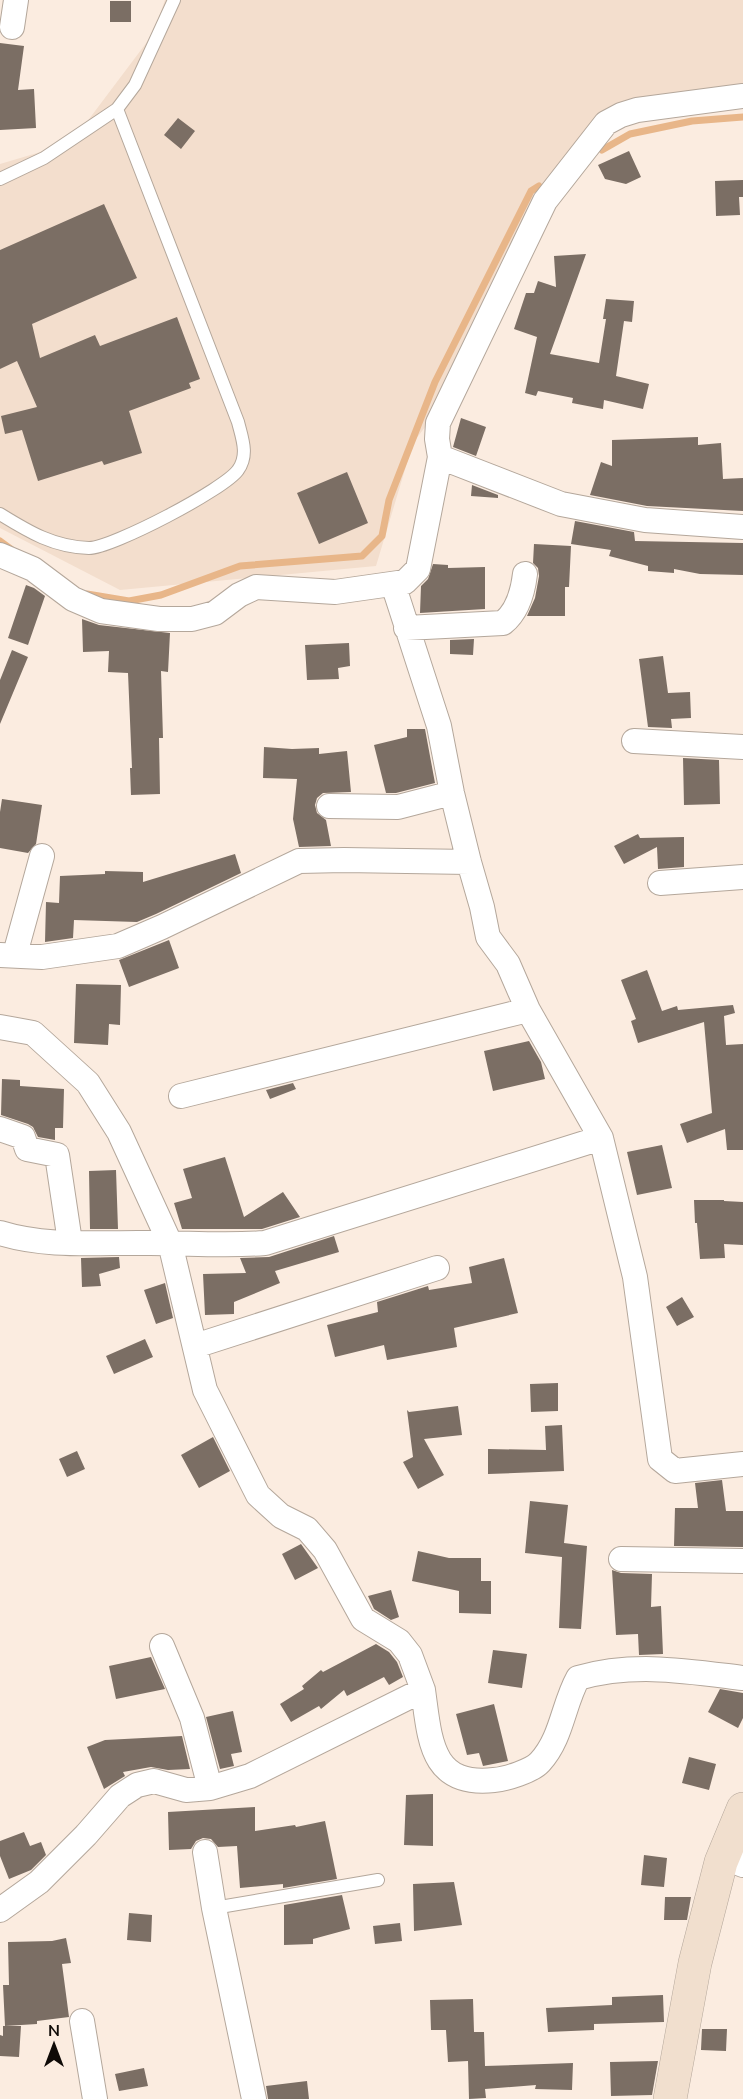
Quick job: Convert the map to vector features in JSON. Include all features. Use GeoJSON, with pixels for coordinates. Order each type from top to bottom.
{"type":"FeatureCollection","features":[{"type":"Feature","properties":{"kind":"main road"},"geometry":{"type":"LineString","coordinates":[[670,2099],[694,1963],[733,1861],[743,1809]]}},
{"type":"Feature","properties":{"kind":"street"},"geometry":{"type":"LineString","coordinates":[[12,27],[16,0]]}},
{"type":"Feature","properties":{"kind":"street"},"geometry":{"type":"LineString","coordinates":[[0,555],[33,569],[73,599],[101,611],[159,619],[192,619],[215,612],[239,595],[256,587],[335,592],[405,582],[418,569],[440,457],[437,439],[438,423],[545,201],[606,123],[621,115],[637,110],[743,96]]}},
{"type":"Feature","properties":{"kind":"street"},"geometry":{"type":"LineString","coordinates":[[440,457],[561,504],[645,520],[743,527]]}},
{"type":"Feature","properties":{"kind":"street"},"geometry":{"type":"LineString","coordinates":[[406,628],[503,622],[510,617],[523,591],[525,574]]}},
{"type":"Feature","properties":{"kind":"street"},"geometry":{"type":"LineString","coordinates":[[393,584],[439,726],[468,862],[482,907],[488,937],[508,964],[528,1010],[601,1138],[635,1277],[660,1459],[675,1471],[743,1464]]}},
{"type":"Feature","properties":{"kind":"street"},"geometry":{"type":"LineString","coordinates":[[634,741],[743,747]]}},
{"type":"Feature","properties":{"kind":"street"},"geometry":{"type":"LineString","coordinates":[[329,806],[398,807],[452,793]]}},
{"type":"Feature","properties":{"kind":"street"},"geometry":{"type":"LineString","coordinates":[[42,856],[7,955],[42,957],[118,946],[299,861],[468,862]]}},
{"type":"Feature","properties":{"kind":"street"},"geometry":{"type":"LineString","coordinates":[[660,883],[743,877]]}},
{"type":"Feature","properties":{"kind":"street"},"geometry":{"type":"LineString","coordinates":[[181,1096],[528,1010]]}},
{"type":"Feature","properties":{"kind":"street"},"geometry":{"type":"LineString","coordinates":[[0,1027],[33,1033],[88,1083],[119,1132],[170,1243],[205,1390],[258,1495],[281,1516],[307,1529],[325,1550],[363,1619],[399,1641],[410,1655],[423,1690],[430,1736],[438,1757],[448,1772],[465,1779],[486,1781],[507,1779],[539,1763],[556,1739],[572,1689],[578,1678],[601,1671],[663,1668],[743,1678]]}},
{"type":"Feature","properties":{"kind":"street"},"geometry":{"type":"LineString","coordinates":[[0,1129],[23,1137],[27,1149],[57,1155],[70,1242]]}},
{"type":"Feature","properties":{"kind":"street"},"geometry":{"type":"LineString","coordinates":[[0,1233],[28,1240],[70,1242],[226,1246],[264,1243],[601,1138]]}},
{"type":"Feature","properties":{"kind":"street"},"geometry":{"type":"LineString","coordinates":[[195,1346],[437,1268]]}},
{"type":"Feature","properties":{"kind":"street"},"geometry":{"type":"LineString","coordinates":[[621,1559],[743,1561]]}},
{"type":"Feature","properties":{"kind":"street"},"geometry":{"type":"LineString","coordinates":[[162,1646],[192,1718],[210,1788]]}},
{"type":"Feature","properties":{"kind":"street"},"geometry":{"type":"LineString","coordinates":[[0,1910],[39,1882],[86,1835],[120,1796],[137,1785],[154,1781],[186,1790],[210,1788],[250,1776],[423,1690]]}},
{"type":"Feature","properties":{"kind":"street"},"geometry":{"type":"LineString","coordinates":[[205,1852],[214,1908],[254,2099]]}},
{"type":"Feature","properties":{"kind":"street"},"geometry":{"type":"LineString","coordinates":[[82,2021],[95,2099]]}},
{"type":"Feature","properties":{"kind":"lane"},"geometry":{"type":"LineString","coordinates":[[0,179],[44,158],[117,109],[135,85],[174,0]]}},
{"type":"Feature","properties":{"kind":"lane"},"geometry":{"type":"LineString","coordinates":[[0,514],[37,537],[62,544],[91,548],[121,539],[222,485],[239,470],[245,450],[238,422],[117,109]]}},
{"type":"Feature","properties":{"kind":"lane"},"geometry":{"type":"LineString","coordinates":[[214,1908],[378,1880]]}},
{"type":"Feature","properties":{"kind":"shaded area"},"geometry":{"type":"Polygon","coordinates":[[[165,0],[743,0],[743,96],[599,126],[533,229],[493,337],[413,443],[376,566],[120,590],[0,528],[0,164],[71,143],[153,34],[165,0]]]}},
{"type":"Feature","properties":{"kind":"building"},"geometry":{"type":"Polygon","coordinates":[[[110,1],[131,1],[131,22],[110,22],[110,1]]]}},
{"type":"Feature","properties":{"kind":"building"},"geometry":{"type":"Polygon","coordinates":[[[0,43],[24,46],[18,90],[34,89],[36,128],[0,130],[0,43]]]}},
{"type":"Feature","properties":{"kind":"building"},"geometry":{"type":"Polygon","coordinates":[[[178,118],[195,131],[181,149],[164,135],[178,118]]]}},
{"type":"Feature","properties":{"kind":"building"},"geometry":{"type":"Polygon","coordinates":[[[629,151],[641,177],[626,184],[605,179],[598,165],[629,151]]]}},
{"type":"Feature","properties":{"kind":"building"},"geometry":{"type":"Polygon","coordinates":[[[743,180],[743,197],[739,197],[740,215],[716,216],[715,181],[743,180]]]}},
{"type":"Feature","properties":{"kind":"building"},"geometry":{"type":"Polygon","coordinates":[[[104,204],[137,278],[32,324],[40,358],[95,335],[100,346],[177,317],[200,379],[189,383],[191,388],[129,411],[142,453],[104,465],[102,461],[38,481],[22,430],[5,434],[1,416],[37,407],[17,361],[0,369],[0,250],[104,204]]]}},
{"type":"Feature","properties":{"kind":"building"},"geometry":{"type":"Polygon","coordinates":[[[586,254],[550,354],[599,363],[606,319],[603,319],[606,299],[634,301],[632,322],[624,321],[616,376],[649,384],[643,409],[604,400],[603,409],[572,403],[573,398],[538,391],[536,396],[525,393],[537,337],[514,329],[526,293],[534,293],[538,281],[556,287],[554,256],[586,254]]]}},
{"type":"Feature","properties":{"kind":"building"},"geometry":{"type":"Polygon","coordinates":[[[461,418],[486,427],[476,456],[453,447],[461,418]]]}},
{"type":"Feature","properties":{"kind":"building"},"geometry":{"type":"Polygon","coordinates":[[[698,437],[698,445],[721,443],[723,479],[743,478],[743,511],[647,506],[590,495],[601,462],[612,466],[612,440],[698,437]]]}},
{"type":"Feature","properties":{"kind":"building"},"geometry":{"type":"Polygon","coordinates":[[[347,472],[368,523],[319,544],[297,493],[347,472]]]}},
{"type":"Feature","properties":{"kind":"building"},"geometry":{"type":"Polygon","coordinates":[[[472,485],[498,495],[498,498],[471,496],[472,485]]]}},
{"type":"Feature","properties":{"kind":"building"},"geometry":{"type":"Polygon","coordinates":[[[575,521],[634,532],[635,541],[743,543],[743,575],[700,574],[674,569],[674,573],[648,571],[648,566],[609,556],[611,550],[571,544],[575,521]]]}},
{"type":"Feature","properties":{"kind":"building"},"geometry":{"type":"Polygon","coordinates":[[[534,544],[571,546],[569,587],[565,587],[565,616],[527,616],[535,598],[539,576],[538,568],[533,563],[534,544]]]}},
{"type":"Feature","properties":{"kind":"building"},"geometry":{"type":"Polygon","coordinates":[[[433,564],[448,565],[448,568],[485,567],[485,609],[420,613],[421,586],[428,579],[433,564]]]}},
{"type":"Feature","properties":{"kind":"building"},"geometry":{"type":"Polygon","coordinates":[[[26,585],[45,596],[28,645],[8,638],[26,585]]]}},
{"type":"Feature","properties":{"kind":"building"},"geometry":{"type":"Polygon","coordinates":[[[82,619],[99,625],[170,633],[168,672],[161,671],[163,738],[159,738],[160,794],[131,795],[128,673],[108,672],[109,651],[83,652],[82,619]]]}},
{"type":"Feature","properties":{"kind":"building"},"geometry":{"type":"Polygon","coordinates":[[[474,639],[473,655],[450,654],[450,640],[474,639]]]}},
{"type":"Feature","properties":{"kind":"building"},"geometry":{"type":"Polygon","coordinates":[[[349,643],[350,666],[338,668],[339,679],[307,680],[305,645],[349,643]]]}},
{"type":"Feature","properties":{"kind":"building"},"geometry":{"type":"Polygon","coordinates":[[[12,650],[28,657],[0,724],[0,680],[12,650]]]}},
{"type":"Feature","properties":{"kind":"building"},"geometry":{"type":"Polygon","coordinates":[[[663,656],[668,693],[690,692],[691,718],[671,719],[672,728],[648,727],[639,659],[663,656]]]}},
{"type":"Feature","properties":{"kind":"building"},"geometry":{"type":"Polygon","coordinates":[[[407,729],[425,729],[435,783],[396,793],[386,793],[374,745],[407,737],[407,729]]]}},
{"type":"Feature","properties":{"kind":"building"},"geometry":{"type":"Polygon","coordinates":[[[264,747],[319,748],[319,754],[347,751],[351,792],[323,793],[317,798],[315,805],[317,813],[326,820],[331,846],[299,847],[293,819],[297,779],[263,778],[264,747]]]}},
{"type":"Feature","properties":{"kind":"building"},"geometry":{"type":"Polygon","coordinates":[[[683,758],[719,760],[720,804],[684,805],[683,758]]]}},
{"type":"Feature","properties":{"kind":"building"},"geometry":{"type":"Polygon","coordinates":[[[2,799],[42,805],[36,844],[28,853],[0,848],[2,799]]]}},
{"type":"Feature","properties":{"kind":"building"},"geometry":{"type":"Polygon","coordinates":[[[638,834],[640,838],[684,837],[684,867],[658,869],[657,847],[624,864],[614,846],[638,834]]]}},
{"type":"Feature","properties":{"kind":"building"},"geometry":{"type":"Polygon","coordinates":[[[235,854],[241,873],[156,914],[137,922],[74,920],[73,938],[45,942],[46,902],[59,903],[60,876],[105,874],[105,871],[143,872],[143,882],[235,854]]]}},
{"type":"Feature","properties":{"kind":"building"},"geometry":{"type":"Polygon","coordinates":[[[169,940],[179,968],[129,987],[119,960],[169,940]]]}},
{"type":"Feature","properties":{"kind":"building"},"geometry":{"type":"Polygon","coordinates":[[[647,970],[662,1011],[677,1006],[678,1010],[733,1005],[735,1013],[724,1016],[726,1045],[743,1044],[743,1150],[727,1150],[725,1129],[687,1143],[680,1124],[712,1113],[704,1022],[638,1043],[631,1021],[636,1019],[621,980],[647,970]]]}},
{"type":"Feature","properties":{"kind":"building"},"geometry":{"type":"Polygon","coordinates":[[[76,984],[121,985],[120,1025],[109,1024],[108,1045],[74,1043],[76,984]]]}},
{"type":"Feature","properties":{"kind":"building"},"geometry":{"type":"Polygon","coordinates":[[[529,1041],[541,1062],[545,1079],[493,1091],[484,1051],[529,1041]]]}},
{"type":"Feature","properties":{"kind":"building"},"geometry":{"type":"Polygon","coordinates":[[[2,1079],[20,1080],[20,1086],[64,1089],[63,1128],[55,1128],[55,1140],[38,1137],[33,1127],[28,1124],[1,1115],[2,1079]]]}},
{"type":"Feature","properties":{"kind":"building"},"geometry":{"type":"Polygon","coordinates":[[[293,1083],[296,1089],[270,1099],[266,1090],[293,1083]]]}},
{"type":"Feature","properties":{"kind":"building"},"geometry":{"type":"Polygon","coordinates":[[[662,1145],[672,1188],[637,1195],[627,1152],[662,1145]]]}},
{"type":"Feature","properties":{"kind":"building"},"geometry":{"type":"Polygon","coordinates":[[[225,1157],[244,1217],[283,1192],[300,1217],[262,1229],[182,1229],[174,1203],[192,1198],[183,1169],[225,1157]]]}},
{"type":"Feature","properties":{"kind":"building"},"geometry":{"type":"Polygon","coordinates":[[[116,1170],[118,1229],[90,1229],[89,1171],[116,1170]]]}},
{"type":"Feature","properties":{"kind":"building"},"geometry":{"type":"Polygon","coordinates":[[[694,1200],[743,1202],[743,1245],[724,1244],[725,1258],[700,1259],[694,1200]]]}},
{"type":"Feature","properties":{"kind":"building"},"geometry":{"type":"Polygon","coordinates":[[[334,1236],[339,1252],[275,1271],[280,1283],[234,1302],[234,1314],[205,1315],[203,1274],[246,1273],[240,1258],[269,1257],[334,1236]]]}},
{"type":"Feature","properties":{"kind":"building"},"geometry":{"type":"Polygon","coordinates":[[[119,1257],[120,1268],[99,1274],[101,1286],[82,1287],[81,1258],[119,1257]]]}},
{"type":"Feature","properties":{"kind":"building"},"geometry":{"type":"Polygon","coordinates":[[[504,1258],[518,1313],[454,1328],[457,1347],[387,1360],[384,1345],[335,1357],[327,1325],[378,1312],[377,1302],[428,1286],[429,1290],[472,1283],[469,1267],[504,1258]]]}},
{"type":"Feature","properties":{"kind":"building"},"geometry":{"type":"Polygon","coordinates":[[[165,1283],[173,1318],[156,1324],[144,1290],[165,1283]]]}},
{"type":"Feature","properties":{"kind":"building"},"geometry":{"type":"Polygon","coordinates":[[[682,1297],[694,1317],[677,1326],[666,1307],[682,1297]]]}},
{"type":"Feature","properties":{"kind":"building"},"geometry":{"type":"Polygon","coordinates":[[[145,1339],[153,1357],[114,1374],[106,1356],[145,1339]]]}},
{"type":"Feature","properties":{"kind":"building"},"geometry":{"type":"Polygon","coordinates":[[[558,1383],[558,1411],[531,1412],[530,1384],[558,1383]]]}},
{"type":"Feature","properties":{"kind":"building"},"geometry":{"type":"Polygon","coordinates":[[[458,1406],[462,1435],[424,1439],[444,1475],[418,1489],[403,1462],[413,1457],[407,1410],[409,1412],[458,1406]]]}},
{"type":"Feature","properties":{"kind":"building"},"geometry":{"type":"Polygon","coordinates":[[[562,1425],[564,1471],[488,1474],[488,1449],[546,1450],[545,1426],[562,1425]]]}},
{"type":"Feature","properties":{"kind":"building"},"geometry":{"type":"Polygon","coordinates":[[[213,1437],[230,1471],[199,1488],[181,1455],[213,1437]]]}},
{"type":"Feature","properties":{"kind":"building"},"geometry":{"type":"Polygon","coordinates":[[[77,1451],[85,1469],[67,1477],[59,1459],[77,1451]]]}},
{"type":"Feature","properties":{"kind":"building"},"geometry":{"type":"Polygon","coordinates":[[[722,1480],[726,1511],[743,1511],[743,1547],[674,1546],[675,1508],[698,1508],[695,1483],[722,1480]]]}},
{"type":"Feature","properties":{"kind":"building"},"geometry":{"type":"Polygon","coordinates":[[[530,1501],[568,1505],[564,1543],[587,1546],[581,1629],[559,1628],[562,1557],[525,1553],[530,1501]]]}},
{"type":"Feature","properties":{"kind":"building"},"geometry":{"type":"Polygon","coordinates":[[[301,1544],[318,1568],[295,1580],[282,1554],[301,1544]]]}},
{"type":"Feature","properties":{"kind":"building"},"geometry":{"type":"Polygon","coordinates":[[[418,1551],[449,1558],[481,1558],[481,1581],[491,1581],[491,1614],[459,1613],[459,1591],[412,1581],[418,1551]]]}},
{"type":"Feature","properties":{"kind":"building"},"geometry":{"type":"Polygon","coordinates":[[[612,1570],[621,1573],[652,1574],[651,1607],[661,1606],[663,1654],[639,1655],[638,1634],[616,1635],[612,1570]]]}},
{"type":"Feature","properties":{"kind":"building"},"geometry":{"type":"Polygon","coordinates":[[[391,1590],[399,1617],[391,1620],[374,1609],[368,1596],[391,1590]]]}},
{"type":"Feature","properties":{"kind":"building"},"geometry":{"type":"Polygon","coordinates":[[[376,1644],[389,1652],[397,1662],[403,1677],[389,1685],[384,1677],[347,1696],[344,1690],[321,1709],[319,1706],[291,1722],[280,1704],[304,1689],[302,1686],[321,1670],[323,1672],[376,1644]]]}},
{"type":"Feature","properties":{"kind":"building"},"geometry":{"type":"Polygon","coordinates":[[[493,1650],[527,1654],[522,1688],[488,1683],[493,1650]]]}},
{"type":"Feature","properties":{"kind":"building"},"geometry":{"type":"Polygon","coordinates":[[[151,1657],[165,1689],[116,1699],[109,1666],[151,1657]]]}},
{"type":"Feature","properties":{"kind":"building"},"geometry":{"type":"Polygon","coordinates":[[[720,1689],[743,1693],[743,1718],[738,1728],[708,1712],[720,1689]]]}},
{"type":"Feature","properties":{"kind":"building"},"geometry":{"type":"Polygon","coordinates":[[[494,1704],[508,1761],[483,1766],[479,1753],[467,1755],[456,1714],[494,1704]]]}},
{"type":"Feature","properties":{"kind":"building"},"geometry":{"type":"Polygon","coordinates":[[[233,1711],[242,1752],[231,1754],[234,1766],[220,1769],[206,1717],[233,1711]]]}},
{"type":"Feature","properties":{"kind":"building"},"geometry":{"type":"Polygon","coordinates":[[[182,1736],[190,1769],[168,1770],[151,1767],[123,1772],[125,1776],[104,1789],[87,1747],[105,1740],[182,1736]]]}},
{"type":"Feature","properties":{"kind":"building"},"geometry":{"type":"Polygon","coordinates":[[[689,1757],[716,1764],[709,1790],[682,1783],[689,1757]]]}},
{"type":"Feature","properties":{"kind":"building"},"geometry":{"type":"Polygon","coordinates":[[[433,1794],[433,1846],[404,1845],[406,1795],[433,1794]]]}},
{"type":"Feature","properties":{"kind":"building"},"geometry":{"type":"Polygon","coordinates":[[[255,1807],[255,1831],[295,1825],[296,1827],[325,1821],[337,1879],[283,1888],[283,1884],[240,1888],[237,1846],[218,1847],[211,1839],[203,1838],[196,1841],[191,1849],[169,1850],[168,1812],[255,1807]]]}},
{"type":"Feature","properties":{"kind":"building"},"geometry":{"type":"Polygon","coordinates":[[[24,1832],[30,1846],[41,1842],[46,1855],[31,1870],[9,1879],[0,1856],[0,1841],[24,1832]]]}},
{"type":"Feature","properties":{"kind":"building"},"geometry":{"type":"Polygon","coordinates":[[[644,1855],[667,1858],[664,1887],[641,1885],[644,1855]]]}},
{"type":"Feature","properties":{"kind":"building"},"geometry":{"type":"Polygon","coordinates":[[[454,1882],[462,1925],[414,1931],[413,1884],[454,1882]]]}},
{"type":"Feature","properties":{"kind":"building"},"geometry":{"type":"Polygon","coordinates":[[[342,1895],[350,1929],[313,1939],[313,1944],[284,1945],[284,1905],[342,1895]]]}},
{"type":"Feature","properties":{"kind":"building"},"geometry":{"type":"Polygon","coordinates":[[[665,1897],[691,1897],[687,1920],[664,1920],[665,1897]]]}},
{"type":"Feature","properties":{"kind":"building"},"geometry":{"type":"Polygon","coordinates":[[[129,1913],[152,1915],[151,1942],[127,1940],[129,1913]]]}},
{"type":"Feature","properties":{"kind":"building"},"geometry":{"type":"Polygon","coordinates":[[[400,1923],[402,1941],[375,1944],[373,1926],[400,1923]]]}},
{"type":"Feature","properties":{"kind":"building"},"geometry":{"type":"Polygon","coordinates":[[[66,1938],[71,1963],[62,1964],[69,2017],[37,2021],[37,2024],[5,2026],[3,1985],[9,1985],[8,1942],[52,1941],[66,1938]]]}},
{"type":"Feature","properties":{"kind":"building"},"geometry":{"type":"Polygon","coordinates":[[[663,1995],[664,2022],[594,2024],[594,2030],[548,2032],[546,2008],[612,2005],[612,1997],[663,1995]]]}},
{"type":"Feature","properties":{"kind":"building"},"geometry":{"type":"Polygon","coordinates":[[[473,1999],[474,2032],[484,2032],[485,2066],[573,2063],[572,2090],[535,2089],[536,2085],[485,2089],[486,2098],[469,2099],[468,2061],[448,2062],[446,2030],[431,2030],[430,2000],[473,1999]]]}},
{"type":"Feature","properties":{"kind":"building"},"geometry":{"type":"Polygon","coordinates":[[[3,2026],[21,2026],[19,2057],[0,2056],[0,2035],[3,2036],[3,2026]]]}},
{"type":"Feature","properties":{"kind":"building"},"geometry":{"type":"Polygon","coordinates":[[[702,2029],[727,2029],[726,2051],[701,2050],[702,2029]]]}},
{"type":"Feature","properties":{"kind":"building"},"geometry":{"type":"Polygon","coordinates":[[[658,2061],[652,2095],[611,2096],[610,2062],[658,2061]]]}},
{"type":"Feature","properties":{"kind":"building"},"geometry":{"type":"Polygon","coordinates":[[[144,2068],[148,2086],[119,2091],[115,2074],[144,2068]]]}},
{"type":"Feature","properties":{"kind":"building"},"geometry":{"type":"Polygon","coordinates":[[[307,2081],[309,2099],[268,2099],[266,2086],[307,2081]]]}},
{"type":"Feature","properties":{"kind":"waterway"},"geometry":{"type":"LineString","coordinates":[[602,150],[630,134],[692,121],[743,117]]}},
{"type":"Feature","properties":{"kind":"waterway"},"geometry":{"type":"LineString","coordinates":[[87,594],[129,601],[161,595],[240,566],[362,556],[382,536],[389,500],[435,382],[531,191],[539,186]]}},
{"type":"Feature","properties":{"kind":"waterway"},"geometry":{"type":"LineString","coordinates":[[0,541],[11,549]]}}]}
